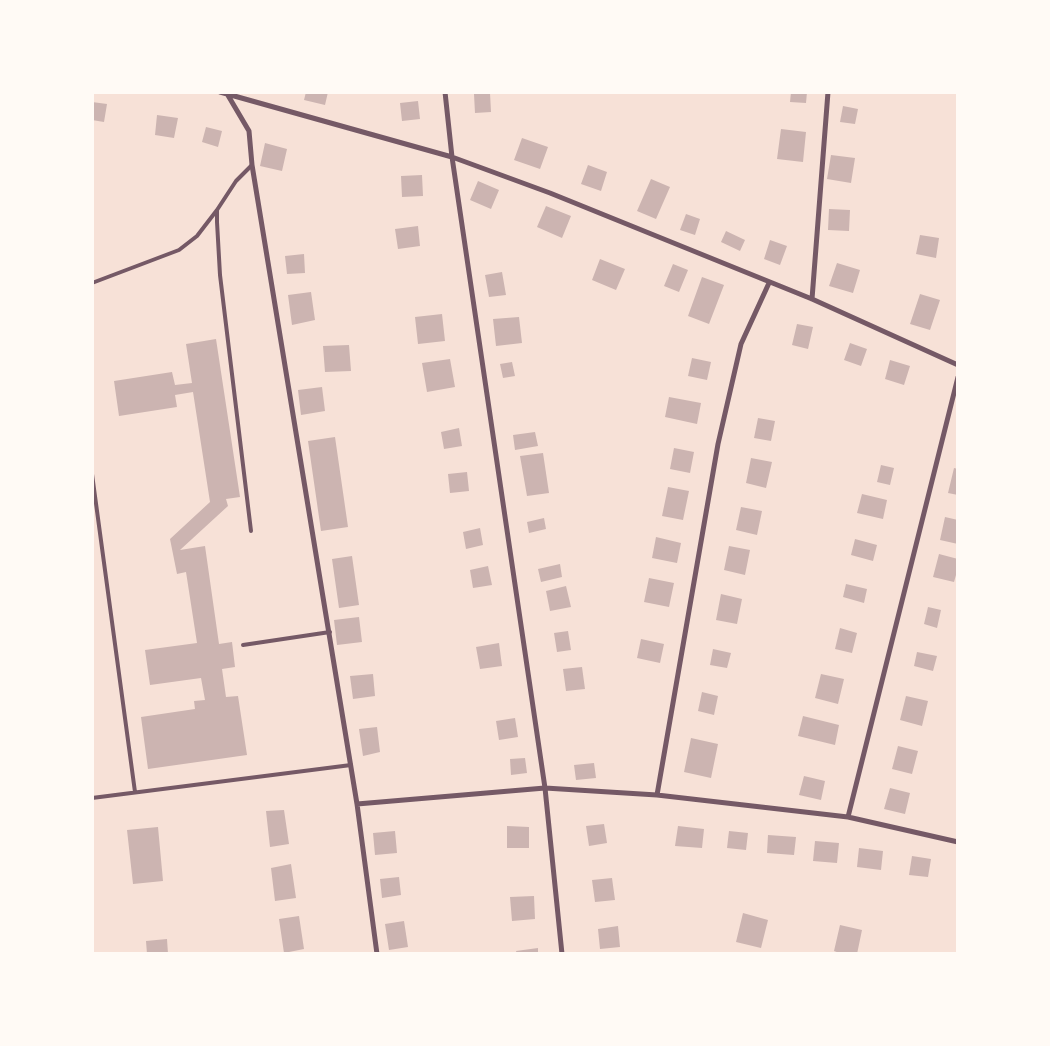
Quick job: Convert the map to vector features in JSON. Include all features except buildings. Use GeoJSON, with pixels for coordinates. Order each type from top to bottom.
{"type":"FeatureCollection","features":[{"type":"Feature","properties":{"kind":"street"},"geometry":{"type":"LineString","coordinates":[[445,92],[452,157],[545,788],[562,954]]}},
{"type":"Feature","properties":{"kind":"street"},"geometry":{"type":"LineString","coordinates":[[812,299],[828,92]]}},
{"type":"Feature","properties":{"kind":"street"},"geometry":{"type":"LineString","coordinates":[[224,93],[452,157],[550,193],[812,299],[958,365]]}},
{"type":"Feature","properties":{"kind":"street"},"geometry":{"type":"LineString","coordinates":[[224,93],[249,131],[252,165],[351,765],[377,954]]}},
{"type":"Feature","properties":{"kind":"street"},"geometry":{"type":"LineString","coordinates":[[657,796],[718,444],[741,344],[770,283]]}},
{"type":"Feature","properties":{"kind":"street"},"geometry":{"type":"LineString","coordinates":[[848,817],[958,377]]}},
{"type":"Feature","properties":{"kind":"street"},"geometry":{"type":"LineString","coordinates":[[357,804],[545,788],[657,796],[848,817],[958,842]]}},
{"type":"Feature","properties":{"kind":"lane"},"geometry":{"type":"LineString","coordinates":[[92,283],[179,250],[196,236],[217,210],[236,181],[252,165]]}},
{"type":"Feature","properties":{"kind":"lane"},"geometry":{"type":"LineString","coordinates":[[217,210],[220,274],[251,531]]}},
{"type":"Feature","properties":{"kind":"lane"},"geometry":{"type":"LineString","coordinates":[[92,474],[135,792]]}},
{"type":"Feature","properties":{"kind":"lane"},"geometry":{"type":"LineString","coordinates":[[243,645],[330,632]]}},
{"type":"Feature","properties":{"kind":"lane"},"geometry":{"type":"LineString","coordinates":[[92,798],[351,765]]}}]}
